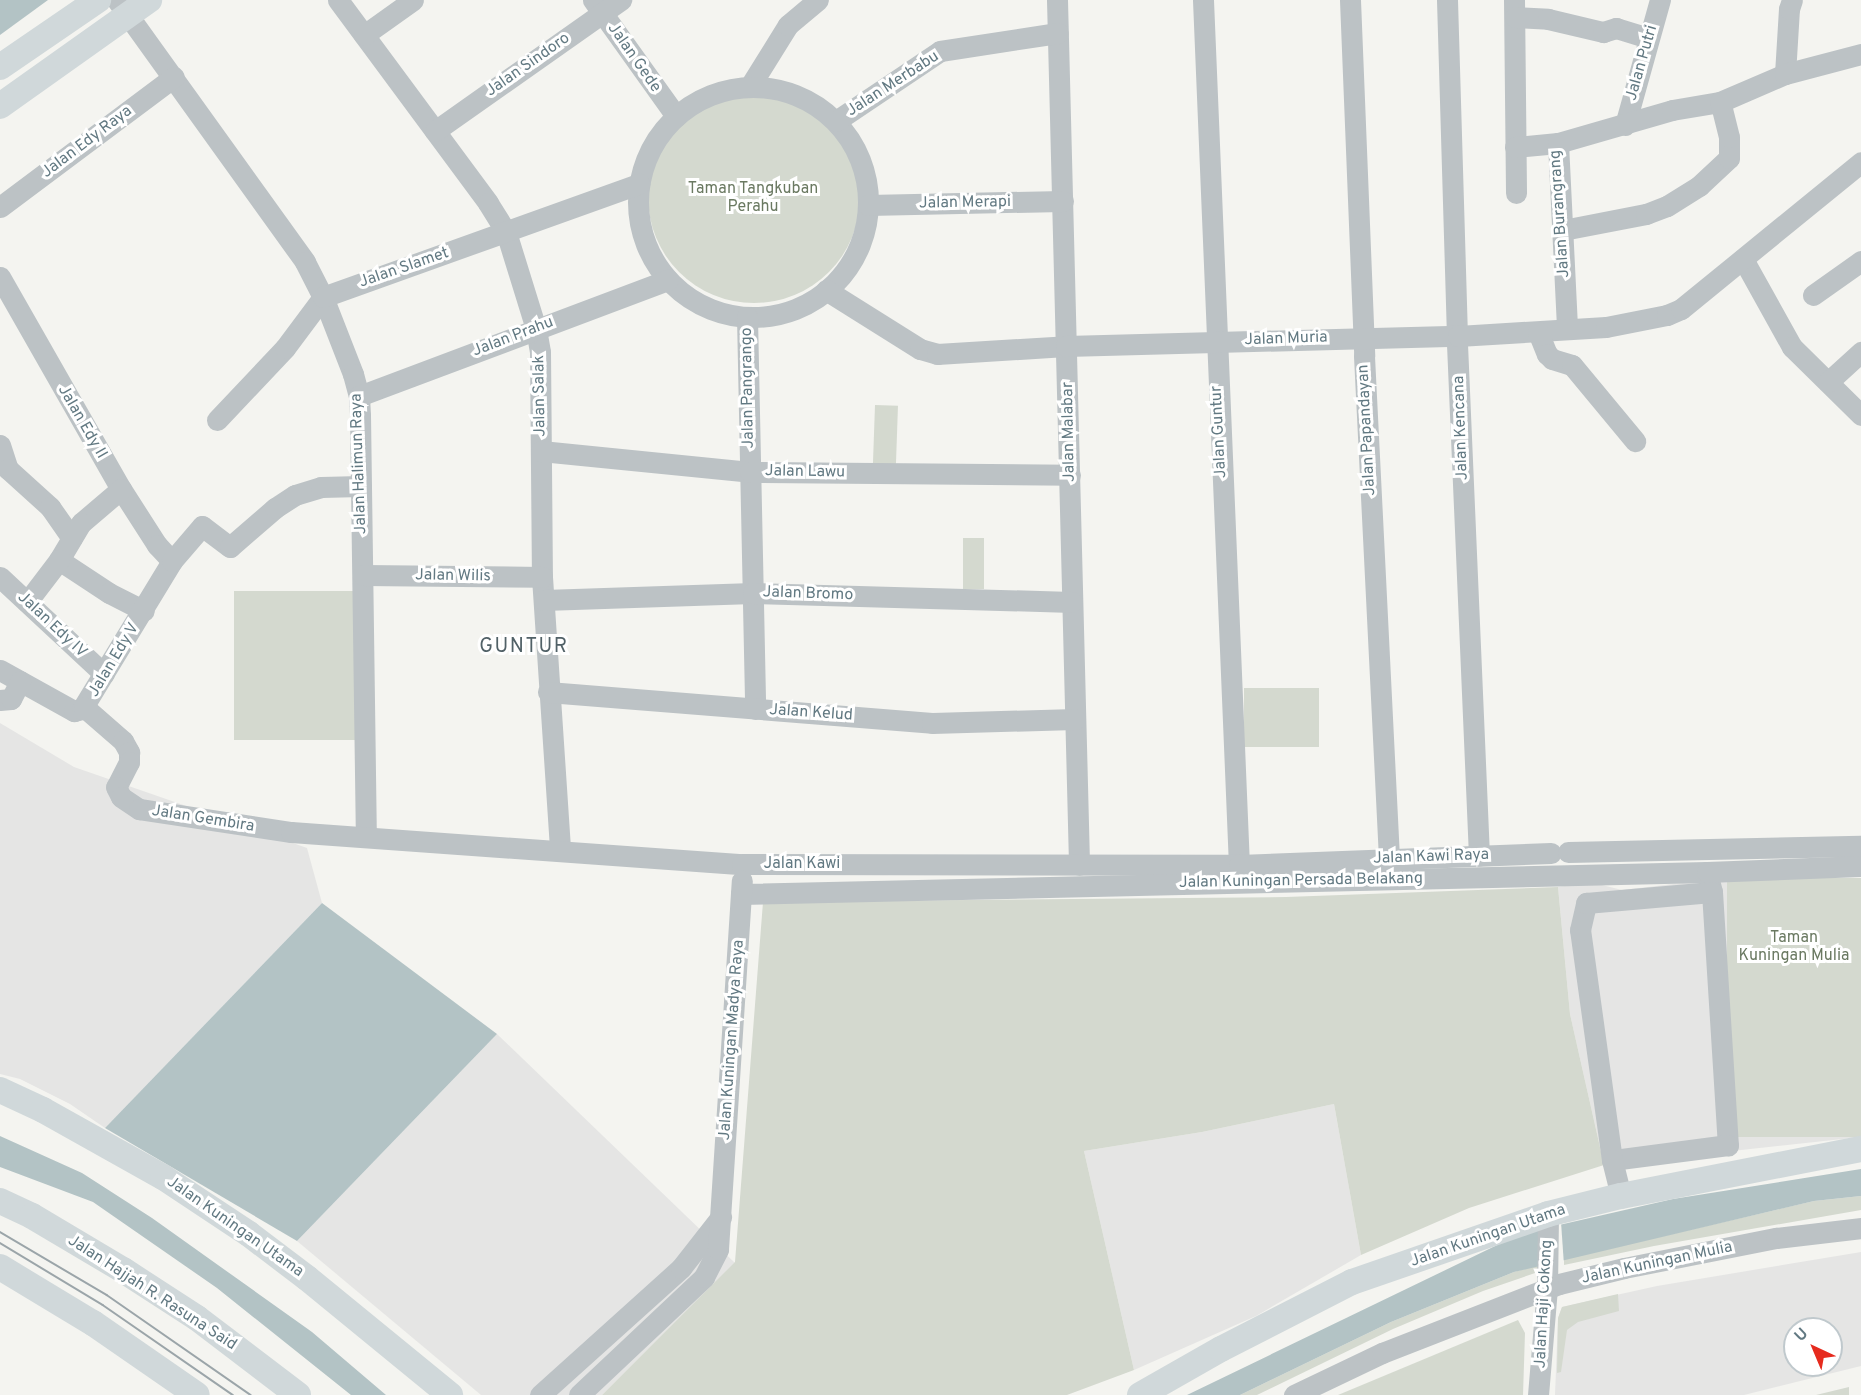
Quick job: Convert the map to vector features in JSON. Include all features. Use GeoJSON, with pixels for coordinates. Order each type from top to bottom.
{"type":"FeatureCollection","features":[{"type":"Feature","properties":{"kind":"main road"},"geometry":{"type":"LineString","coordinates":[[0,67],[98,0]]}},
{"type":"Feature","properties":{"kind":"main road"},"geometry":{"type":"LineString","coordinates":[[0,106],[123,8],[149,0]]}},
{"type":"Feature","properties":{"kind":"main road","name":"Jalan Kuningan Utama"},"geometry":{"type":"LineString","coordinates":[[0,1090],[222,1232],[298,1290],[424,1395]]}},
{"type":"Feature","properties":{"kind":"main road","name":"Jalan Kuningan Utama"},"geometry":{"type":"LineString","coordinates":[[0,1107],[40,1116],[163,1177],[249,1234],[308,1278],[450,1395]]}},
{"type":"Feature","properties":{"kind":"main road","name":"Jalan Kuningan Utama"},"geometry":{"type":"LineString","coordinates":[[1140,1395],[1221,1349],[1352,1282],[1621,1196],[1861,1149]]}},
{"type":"Feature","properties":{"kind":"main road","name":"Jalan Hajjah R. Rasuna Said"},"geometry":{"type":"LineString","coordinates":[[0,1201],[82,1245],[169,1300],[298,1395]]}},
{"type":"Feature","properties":{"kind":"main road"},"geometry":{"type":"LineString","coordinates":[[0,1267],[93,1323],[197,1395]]}},
{"type":"Feature","properties":{"kind":"street","name":"Jalan Salak"},"geometry":{"type":"LineString","coordinates":[[338,0],[488,203],[506,232],[536,329],[540,352],[542,577],[560,850]]}},
{"type":"Feature","properties":{"kind":"street"},"geometry":{"type":"LineString","coordinates":[[364,35],[414,0]]}},
{"type":"Feature","properties":{"kind":"street","name":"Jalan Sindoro"},"geometry":{"type":"LineString","coordinates":[[435,131],[598,7],[621,0]]}},
{"type":"Feature","properties":{"kind":"street"},"geometry":{"type":"LineString","coordinates":[[750,86],[788,25],[818,0]]}},
{"type":"Feature","properties":{"kind":"street","name":"Jalan Malabar"},"geometry":{"type":"LineString","coordinates":[[1057,0],[1072,602],[1068,718],[1079,865]]}},
{"type":"Feature","properties":{"kind":"street","name":"Jalan Guntur"},"geometry":{"type":"LineString","coordinates":[[1203,0],[1215,342],[1239,865]]}},
{"type":"Feature","properties":{"kind":"street","name":"Jalan Papandayan"},"geometry":{"type":"LineString","coordinates":[[1350,0],[1363,336],[1389,859]]}},
{"type":"Feature","properties":{"kind":"street","name":"Jalan Kencana"},"geometry":{"type":"LineString","coordinates":[[1447,0],[1479,856]]}},
{"type":"Feature","properties":{"kind":"street","name":"Jalan Putri"},"geometry":{"type":"LineString","coordinates":[[1625,125],[1660,0]]}},
{"type":"Feature","properties":{"kind":"street"},"geometry":{"type":"LineString","coordinates":[[1785,74],[1789,9],[1792,0]]}},
{"type":"Feature","properties":{"kind":"street","name":"Jalan Gede"},"geometry":{"type":"LineString","coordinates":[[598,7],[676,116]]}},
{"type":"Feature","properties":{"kind":"street","name":"Jalan Halimun Raya"},"geometry":{"type":"LineString","coordinates":[[123,8],[305,262],[323,297],[359,396],[366,837]]}},
{"type":"Feature","properties":{"kind":"street"},"geometry":{"type":"LineString","coordinates":[[1516,193],[1515,9],[1603,33],[1616,28],[1649,38]]}},
{"type":"Feature","properties":{"kind":"street","name":"Jalan Merbabu"},"geometry":{"type":"LineString","coordinates":[[836,121],[940,51],[1058,33]]}},
{"type":"Feature","properties":{"kind":"street","name":"Jalan Putri"},"geometry":{"type":"LineString","coordinates":[[1558,143],[1672,110],[1720,102],[1785,74],[1861,54]]}},
{"type":"Feature","properties":{"kind":"street","name":"Jalan Edy Raya"},"geometry":{"type":"LineString","coordinates":[[0,207],[174,77]]}},
{"type":"Feature","properties":{"kind":"street"},"geometry":{"type":"LineString","coordinates":[[750,86],[788,92],[806,99],[836,121],[861,162],[868,205],[864,232],[855,254],[842,274],[826,290],[783,313],[747,317],[719,312],[700,304],[668,280],[648,251],[642,236],[638,201],[639,184],[651,147],[676,116],[710,95],[750,86]]}},
{"type":"Feature","properties":{"kind":"street"},"geometry":{"type":"LineString","coordinates":[[1563,230],[1646,214],[1667,206],[1699,186],[1729,158],[1729,137],[1720,102]]}},
{"type":"Feature","properties":{"kind":"street","name":"Jalan Burangrang"},"geometry":{"type":"LineString","coordinates":[[1515,147],[1558,143],[1566,328]]}},
{"type":"Feature","properties":{"kind":"street","name":"Jalan Muria"},"geometry":{"type":"LineString","coordinates":[[826,290],[928,352],[1363,336],[1458,336],[1606,327],[1667,315],[1681,309],[1861,162]]}},
{"type":"Feature","properties":{"kind":"street","name":"Jalan Slamet"},"geometry":{"type":"LineString","coordinates":[[323,297],[639,184]]}},
{"type":"Feature","properties":{"kind":"street","name":"Jalan Merapi"},"geometry":{"type":"LineString","coordinates":[[868,205],[1063,201]]}},
{"type":"Feature","properties":{"kind":"street"},"geometry":{"type":"LineString","coordinates":[[1743,259],[1792,347],[1861,415]]}},
{"type":"Feature","properties":{"kind":"street"},"geometry":{"type":"LineString","coordinates":[[1813,295],[1859,267]]}},
{"type":"Feature","properties":{"kind":"street","name":"Jalan Edy II"},"geometry":{"type":"LineString","coordinates":[[0,278],[121,489],[156,545],[172,561]]}},
{"type":"Feature","properties":{"kind":"street","name":"Jalan Prahu"},"geometry":{"type":"LineString","coordinates":[[359,396],[668,280]]}},
{"type":"Feature","properties":{"kind":"street"},"geometry":{"type":"LineString","coordinates":[[217,420],[285,348],[323,297]]}},
{"type":"Feature","properties":{"kind":"street","name":"Jalan Pangrango"},"geometry":{"type":"LineString","coordinates":[[747,317],[755,710]]}},
{"type":"Feature","properties":{"kind":"street"},"geometry":{"type":"LineString","coordinates":[[1538,332],[1547,354],[1552,359],[1572,365],[1635,441]]}},
{"type":"Feature","properties":{"kind":"street"},"geometry":{"type":"LineString","coordinates":[[1828,382],[1861,352]]}},
{"type":"Feature","properties":{"kind":"street"},"geometry":{"type":"LineString","coordinates":[[0,445],[4,475],[50,507],[72,538]]}},
{"type":"Feature","properties":{"kind":"street","name":"Jalan Lawu"},"geometry":{"type":"LineString","coordinates":[[541,451],[750,472],[1070,475]]}},
{"type":"Feature","properties":{"kind":"street","name":"Jalan Edy V"},"geometry":{"type":"LineString","coordinates":[[0,670],[74,711],[84,707],[144,611],[172,561],[202,526],[230,547],[275,508],[294,495],[321,488],[361,486]]}},
{"type":"Feature","properties":{"kind":"street"},"geometry":{"type":"LineString","coordinates":[[27,602],[59,560],[81,523],[121,489]]}},
{"type":"Feature","properties":{"kind":"street"},"geometry":{"type":"LineString","coordinates":[[59,560],[109,593],[144,611]]}},
{"type":"Feature","properties":{"kind":"street","name":"Jalan Wilis"},"geometry":{"type":"LineString","coordinates":[[363,575],[542,577]]}},
{"type":"Feature","properties":{"kind":"street","name":"Jalan Edy IV"},"geometry":{"type":"LineString","coordinates":[[0,577],[104,674]]}},
{"type":"Feature","properties":{"kind":"street","name":"Jalan Bromo"},"geometry":{"type":"LineString","coordinates":[[544,600],[753,593],[1072,602]]}},
{"type":"Feature","properties":{"kind":"street"},"geometry":{"type":"LineString","coordinates":[[0,700],[11,699],[20,681]]}},
{"type":"Feature","properties":{"kind":"street","name":"Jalan Kelud"},"geometry":{"type":"LineString","coordinates":[[548,692],[932,723],[1068,718]]}},
{"type":"Feature","properties":{"kind":"street","name":"Jalan Gembira"},"geometry":{"type":"LineString","coordinates":[[84,707],[123,741],[129,752],[129,762],[116,787],[121,797],[139,809],[291,832],[366,837]]}},
{"type":"Feature","properties":{"kind":"street","name":"Jalan Kawi"},"geometry":{"type":"LineString","coordinates":[[366,837],[742,864],[1239,865]]}},
{"type":"Feature","properties":{"kind":"street","name":"Jalan Kawi Raya"},"geometry":{"type":"LineString","coordinates":[[1239,865],[1560,852],[1861,846]]}},
{"type":"Feature","properties":{"kind":"street","name":"Jalan Kuningan Madya Raya"},"geometry":{"type":"LineString","coordinates":[[579,1395],[704,1277],[718,1249],[722,1217],[742,864]]}},
{"type":"Feature","properties":{"kind":"street","name":"Jalan Kuningan Persada Belakang"},"geometry":{"type":"LineString","coordinates":[[741,894],[1622,874],[1709,882],[1861,866]]}},
{"type":"Feature","properties":{"kind":"street"},"geometry":{"type":"LineString","coordinates":[[1622,874],[1622,900]]}},
{"type":"Feature","properties":{"kind":"street"},"geometry":{"type":"LineString","coordinates":[[1591,875],[1580,930],[1612,1160],[1621,1196]]}},
{"type":"Feature","properties":{"kind":"street"},"geometry":{"type":"LineString","coordinates":[[1586,903],[1622,900],[1709,882],[1730,1174]]}},
{"type":"Feature","properties":{"kind":"street"},"geometry":{"type":"LineString","coordinates":[[1612,1160],[1728,1145]]}},
{"type":"Feature","properties":{"kind":"street"},"geometry":{"type":"LineString","coordinates":[[540,1395],[681,1268],[722,1217]]}},
{"type":"Feature","properties":{"kind":"street","name":"Jalan Haji Cokong"},"geometry":{"type":"LineString","coordinates":[[1538,1395],[1547,1279],[1548,1219]]}},
{"type":"Feature","properties":{"kind":"street","name":"Jalan Kuningan Mulia"},"geometry":{"type":"LineString","coordinates":[[1294,1395],[1547,1279],[1776,1238],[1861,1228]]}},
{"type":"Feature","properties":{"kind":"shaded area"},"geometry":{"type":"Polygon","coordinates":[[[0,0],[48,0],[0,35],[0,0]]]}},
{"type":"Feature","properties":{"kind":"shaded area"},"geometry":{"type":"Polygon","coordinates":[[[0,723],[74,767],[307,848],[322,903],[105,1128],[70,1104],[20,1079],[0,1074],[0,723]]]}},
{"type":"Feature","properties":{"kind":"shaded area"},"geometry":{"type":"Polygon","coordinates":[[[1861,878],[1861,1137],[1604,1165],[1570,1014],[1558,887],[1590,882],[1622,890],[1708,880],[1861,878]]]}},
{"type":"Feature","properties":{"kind":"shaded area"},"geometry":{"type":"Polygon","coordinates":[[[322,903],[497,1034],[297,1241],[105,1128],[322,903]]]}},
{"type":"Feature","properties":{"kind":"shaded area"},"geometry":{"type":"Polygon","coordinates":[[[497,1034],[735,1263],[602,1395],[481,1395],[297,1241],[497,1034]]]}},
{"type":"Feature","properties":{"kind":"shaded area"},"geometry":{"type":"Polygon","coordinates":[[[1334,1104],[1361,1255],[1256,1316],[1134,1370],[1084,1151],[1202,1132],[1334,1104]]]}},
{"type":"Feature","properties":{"kind":"shaded area"},"geometry":{"type":"Polygon","coordinates":[[[0,1136],[82,1173],[152,1218],[312,1332],[386,1395],[351,1395],[217,1288],[93,1202],[0,1167],[0,1136]]]}},
{"type":"Feature","properties":{"kind":"shaded area"},"geometry":{"type":"Polygon","coordinates":[[[1861,1169],[1861,1196],[1814,1201],[1514,1272],[1391,1322],[1240,1395],[1187,1395],[1520,1234],[1673,1199],[1861,1169]]]}},
{"type":"Feature","properties":{"kind":"shaded area"},"geometry":{"type":"Polygon","coordinates":[[[1861,1252],[1861,1366],[1843,1370],[1843,1317],[1783,1317],[1783,1377],[1817,1377],[1744,1395],[1555,1395],[1558,1318],[1562,1307],[1657,1286],[1861,1252]]]}},
{"type":"Feature","properties":{"kind":"green space","name":"Taman Tangkuban Perahu"},"geometry":{"type":"Polygon","coordinates":[[[744,91],[764,91],[785,95],[804,103],[829,122],[842,138],[852,156],[858,176],[860,197],[858,218],[852,238],[842,256],[829,272],[804,291],[785,299],[764,303],[744,303],[723,299],[704,291],[672,264],[660,247],[652,228],[648,207],[648,187],[652,166],[660,147],[687,115],[704,103],[723,95],[744,91]]]}},
{"type":"Feature","properties":{"kind":"green space"},"geometry":{"type":"Polygon","coordinates":[[[875,405],[898,406],[896,466],[873,465],[875,405]]]}},
{"type":"Feature","properties":{"kind":"green space"},"geometry":{"type":"Polygon","coordinates":[[[963,538],[984,538],[984,589],[963,589],[963,538]]]}},
{"type":"Feature","properties":{"kind":"green space"},"geometry":{"type":"Polygon","coordinates":[[[234,591],[358,591],[358,740],[234,740],[234,591]]]}},
{"type":"Feature","properties":{"kind":"green space"},"geometry":{"type":"Polygon","coordinates":[[[1244,688],[1319,688],[1319,747],[1244,747],[1244,688]]]}},
{"type":"Feature","properties":{"kind":"green space","name":"Taman Kuningan Mulia"},"geometry":{"type":"Polygon","coordinates":[[[1727,878],[1861,878],[1861,1137],[1727,1137],[1727,878]]]}},
{"type":"Feature","properties":{"kind":"green space"},"geometry":{"type":"Polygon","coordinates":[[[1558,887],[1570,1014],[1604,1165],[1469,1208],[1361,1255],[1334,1104],[1202,1132],[1084,1151],[1134,1370],[1067,1395],[602,1395],[735,1262],[763,902],[1286,897],[1558,887]]]}},
{"type":"Feature","properties":{"kind":"green space"},"geometry":{"type":"Polygon","coordinates":[[[1861,1196],[1861,1210],[1654,1246],[1564,1265],[1564,1259],[1814,1201],[1861,1196]]]}},
{"type":"Feature","properties":{"kind":"green space"},"geometry":{"type":"Polygon","coordinates":[[[1541,1264],[1541,1271],[1483,1291],[1393,1329],[1257,1395],[1240,1395],[1391,1322],[1514,1272],[1541,1264]]]}},
{"type":"Feature","properties":{"kind":"green space"},"geometry":{"type":"Polygon","coordinates":[[[1618,1294],[1619,1311],[1578,1322],[1567,1330],[1561,1372],[1557,1373],[1558,1318],[1562,1307],[1618,1294]]]}},
{"type":"Feature","properties":{"kind":"green space"},"geometry":{"type":"Polygon","coordinates":[[[1518,1320],[1525,1333],[1523,1395],[1338,1395],[1518,1320]]]}},
{"type":"Feature","properties":{"kind":"green space"},"geometry":{"type":"Polygon","coordinates":[[[1849,1387],[1849,1395],[1816,1395],[1849,1387]]]}},
{"type":"Feature","properties":{"kind":"pier"},"geometry":{"type":"Polygon","coordinates":[[[1561,1222],[1564,1262],[1541,1264],[1538,1224],[1561,1222]]]}},
{"type":"Feature","properties":{"kind":"tram line"},"geometry":{"type":"LineString","coordinates":[[0,1232],[107,1295],[251,1395]]}},
{"type":"Feature","properties":{"kind":"tram line"},"geometry":{"type":"LineString","coordinates":[[0,1243],[103,1305],[233,1395]]}},
{"type":"Feature","properties":{"kind":"district","name":"GUNTUR"},"geometry":{"type":"Point","coordinates":[524,647]}}]}
